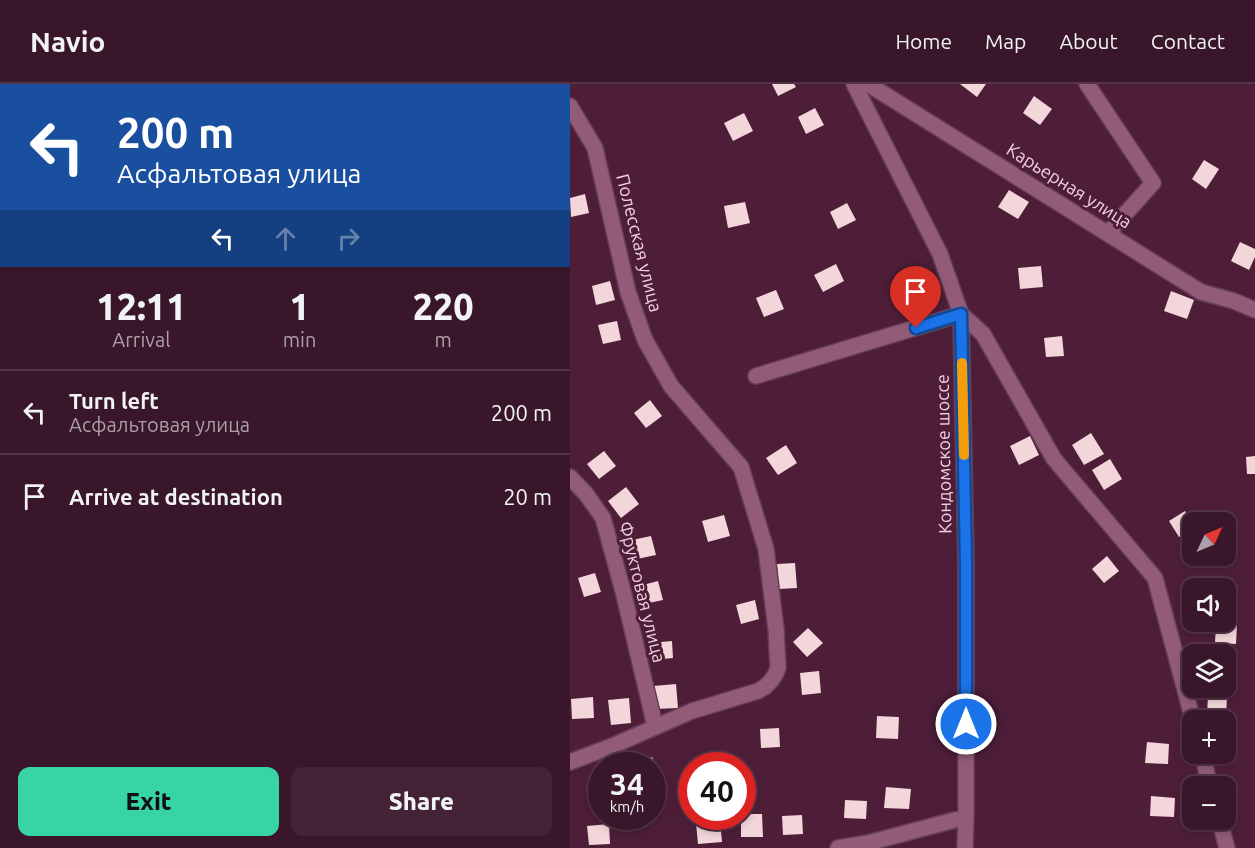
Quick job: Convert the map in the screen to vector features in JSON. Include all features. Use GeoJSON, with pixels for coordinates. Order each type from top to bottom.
{"type":"FeatureCollection","features":[{"type":"Feature","properties":{"kind":"street","name":"Кондомское шоссе"},"geometry":{"type":"LineString","coordinates":[[854,84],[940,255],[961,314],[966,563],[965,848]]}},
{"type":"Feature","properties":{"kind":"street","name":"Карьерная улица"},"geometry":{"type":"LineString","coordinates":[[868,84],[1201,292],[1234,301],[1255,310]]}},
{"type":"Feature","properties":{"kind":"street"},"geometry":{"type":"LineString","coordinates":[[1087,84],[1153,183],[1108,233]]}},
{"type":"Feature","properties":{"kind":"street","name":"Полесская улица"},"geometry":{"type":"LineString","coordinates":[[570,106],[595,148],[628,292],[645,339],[671,386],[741,467],[766,549],[776,629],[778,668],[776,675],[758,691],[692,711],[655,726]]}},
{"type":"Feature","properties":{"kind":"street"},"geometry":{"type":"LineString","coordinates":[[756,376],[961,314],[982,334],[1054,459],[1155,578],[1190,710]]}},
{"type":"Feature","properties":{"kind":"street","name":"Фруктовая улица"},"geometry":{"type":"LineString","coordinates":[[570,477],[586,494],[603,518],[655,726]]}},
{"type":"Feature","properties":{"kind":"street"},"geometry":{"type":"LineString","coordinates":[[570,762],[655,726]]}},
{"type":"Feature","properties":{"kind":"street"},"geometry":{"type":"LineString","coordinates":[[838,848],[868,843],[966,816]]}},
{"type":"Feature","properties":{"kind":"street"},"geometry":{"type":"LineString","coordinates":[[1222,830],[1227,848]]}},
{"type":"Feature","properties":{"kind":"building"},"geometry":{"type":"Polygon","coordinates":[[[772,84],[794,84],[796,87],[778,96],[772,84]]]}},
{"type":"Feature","properties":{"kind":"building"},"geometry":{"type":"Polygon","coordinates":[[[960,84],[986,84],[977,97],[960,84]]]}},
{"type":"Feature","properties":{"kind":"building"},"geometry":{"type":"Polygon","coordinates":[[[1034,96],[1052,109],[1040,125],[1023,113],[1034,96]]]}},
{"type":"Feature","properties":{"kind":"building"},"geometry":{"type":"Polygon","coordinates":[[[815,108],[824,125],[806,134],[798,117],[815,108]]]}},
{"type":"Feature","properties":{"kind":"building"},"geometry":{"type":"Polygon","coordinates":[[[744,113],[753,131],[733,141],[724,123],[744,113]]]}},
{"type":"Feature","properties":{"kind":"building"},"geometry":{"type":"Polygon","coordinates":[[[1204,160],[1219,169],[1206,189],[1192,179],[1204,160]]]}},
{"type":"Feature","properties":{"kind":"building"},"geometry":{"type":"Polygon","coordinates":[[[1009,190],[1029,202],[1018,219],[998,207],[1009,190]]]}},
{"type":"Feature","properties":{"kind":"building"},"geometry":{"type":"Polygon","coordinates":[[[585,194],[589,213],[571,217],[570,198],[585,194]]]}},
{"type":"Feature","properties":{"kind":"building"},"geometry":{"type":"Polygon","coordinates":[[[745,202],[750,223],[728,228],[724,206],[745,202]]]}},
{"type":"Feature","properties":{"kind":"building"},"geometry":{"type":"Polygon","coordinates":[[[847,203],[856,220],[838,229],[830,212],[847,203]]]}},
{"type":"Feature","properties":{"kind":"building"},"geometry":{"type":"Polygon","coordinates":[[[1240,242],[1255,249],[1255,257],[1249,270],[1231,261],[1240,242]]]}},
{"type":"Feature","properties":{"kind":"building"},"geometry":{"type":"Polygon","coordinates":[[[836,264],[844,281],[823,292],[814,275],[836,264]]]}},
{"type":"Feature","properties":{"kind":"building"},"geometry":{"type":"Polygon","coordinates":[[[1041,266],[1043,287],[1020,289],[1018,268],[1041,266]]]}},
{"type":"Feature","properties":{"kind":"building"},"geometry":{"type":"Polygon","coordinates":[[[610,281],[615,300],[596,305],[592,286],[610,281]]]}},
{"type":"Feature","properties":{"kind":"building"},"geometry":{"type":"Polygon","coordinates":[[[776,290],[784,309],[764,317],[756,298],[776,290]]]}},
{"type":"Feature","properties":{"kind":"building"},"geometry":{"type":"Polygon","coordinates":[[[1171,291],[1194,300],[1187,319],[1164,311],[1171,291]]]}},
{"type":"Feature","properties":{"kind":"building"},"geometry":{"type":"Polygon","coordinates":[[[617,321],[621,340],[603,344],[598,325],[617,321]]]}},
{"type":"Feature","properties":{"kind":"building"},"geometry":{"type":"Polygon","coordinates":[[[1062,336],[1064,356],[1046,357],[1044,338],[1062,336]]]}},
{"type":"Feature","properties":{"kind":"building"},"geometry":{"type":"Polygon","coordinates":[[[650,400],[662,416],[646,428],[634,413],[650,400]]]}},
{"type":"Feature","properties":{"kind":"building"},"geometry":{"type":"Polygon","coordinates":[[[1091,433],[1104,454],[1084,465],[1072,445],[1091,433]]]}},
{"type":"Feature","properties":{"kind":"building"},"geometry":{"type":"Polygon","coordinates":[[[1030,436],[1039,455],[1019,465],[1010,446],[1030,436]]]}},
{"type":"Feature","properties":{"kind":"building"},"geometry":{"type":"Polygon","coordinates":[[[786,445],[797,463],[778,475],[766,458],[786,445]]]}},
{"type":"Feature","properties":{"kind":"building"},"geometry":{"type":"Polygon","coordinates":[[[604,451],[616,466],[599,479],[587,464],[604,451]]]}},
{"type":"Feature","properties":{"kind":"building"},"geometry":{"type":"Polygon","coordinates":[[[1255,456],[1255,474],[1247,474],[1246,457],[1255,456]]]}},
{"type":"Feature","properties":{"kind":"building"},"geometry":{"type":"Polygon","coordinates":[[[1110,459],[1122,479],[1104,490],[1092,470],[1110,459]]]}},
{"type":"Feature","properties":{"kind":"building"},"geometry":{"type":"Polygon","coordinates":[[[626,487],[639,504],[621,518],[608,501],[626,487]]]}},
{"type":"Feature","properties":{"kind":"building"},"geometry":{"type":"Polygon","coordinates":[[[1182,513],[1182,535],[1179,537],[1169,521],[1182,513]]]}},
{"type":"Feature","properties":{"kind":"building"},"geometry":{"type":"Polygon","coordinates":[[[724,515],[730,536],[708,542],[702,521],[724,515]]]}},
{"type":"Feature","properties":{"kind":"building"},"geometry":{"type":"Polygon","coordinates":[[[651,536],[656,555],[637,559],[632,540],[651,536]]]}},
{"type":"Feature","properties":{"kind":"building"},"geometry":{"type":"Polygon","coordinates":[[[1107,556],[1119,571],[1104,583],[1092,569],[1107,556]]]}},
{"type":"Feature","properties":{"kind":"building"},"geometry":{"type":"Polygon","coordinates":[[[795,563],[797,588],[779,589],[777,564],[795,563]]]}},
{"type":"Feature","properties":{"kind":"building"},"geometry":{"type":"Polygon","coordinates":[[[595,573],[601,592],[584,597],[578,578],[595,573]]]}},
{"type":"Feature","properties":{"kind":"building"},"geometry":{"type":"Polygon","coordinates":[[[658,581],[663,600],[644,604],[639,586],[658,581]]]}},
{"type":"Feature","properties":{"kind":"building"},"geometry":{"type":"Polygon","coordinates":[[[755,600],[759,619],[741,624],[736,605],[755,600]]]}},
{"type":"Feature","properties":{"kind":"building"},"geometry":{"type":"Polygon","coordinates":[[[1237,624],[1236,644],[1215,643],[1216,632],[1236,632],[1237,624]]]}},
{"type":"Feature","properties":{"kind":"building"},"geometry":{"type":"Polygon","coordinates":[[[808,628],[823,643],[807,657],[793,642],[808,628]]]}},
{"type":"Feature","properties":{"kind":"building"},"geometry":{"type":"Polygon","coordinates":[[[672,641],[673,658],[651,660],[650,643],[672,641]]]}},
{"type":"Feature","properties":{"kind":"building"},"geometry":{"type":"Polygon","coordinates":[[[819,671],[821,693],[802,695],[800,673],[819,671]]]}},
{"type":"Feature","properties":{"kind":"building"},"geometry":{"type":"Polygon","coordinates":[[[676,684],[678,708],[655,709],[653,686],[676,684]]]}},
{"type":"Feature","properties":{"kind":"building"},"geometry":{"type":"Polygon","coordinates":[[[593,697],[594,718],[572,719],[571,699],[593,697]]]}},
{"type":"Feature","properties":{"kind":"building"},"geometry":{"type":"Polygon","coordinates":[[[629,698],[631,723],[611,725],[608,700],[629,698]]]}},
{"type":"Feature","properties":{"kind":"building"},"geometry":{"type":"Polygon","coordinates":[[[1208,698],[1227,698],[1226,710],[1207,710],[1208,698]]]}},
{"type":"Feature","properties":{"kind":"building"},"geometry":{"type":"Polygon","coordinates":[[[877,716],[899,717],[898,739],[876,738],[877,716]]]}},
{"type":"Feature","properties":{"kind":"building"},"geometry":{"type":"Polygon","coordinates":[[[779,728],[780,747],[761,748],[760,729],[779,728]]]}},
{"type":"Feature","properties":{"kind":"building"},"geometry":{"type":"Polygon","coordinates":[[[1147,742],[1169,744],[1168,764],[1145,763],[1147,742]]]}},
{"type":"Feature","properties":{"kind":"building"},"geometry":{"type":"Polygon","coordinates":[[[886,787],[911,789],[909,809],[884,808],[886,787]]]}},
{"type":"Feature","properties":{"kind":"building"},"geometry":{"type":"Polygon","coordinates":[[[1151,796],[1175,798],[1174,817],[1150,816],[1151,796]]]}},
{"type":"Feature","properties":{"kind":"building"},"geometry":{"type":"Polygon","coordinates":[[[845,800],[867,801],[866,819],[844,818],[845,800]]]}},
{"type":"Feature","properties":{"kind":"building"},"geometry":{"type":"Polygon","coordinates":[[[756,814],[762,814],[763,837],[741,837],[741,830],[756,830],[756,814]]]}},
{"type":"Feature","properties":{"kind":"building"},"geometry":{"type":"Polygon","coordinates":[[[802,815],[803,834],[783,835],[782,816],[802,815]]]}},
{"type":"Feature","properties":{"kind":"building"},"geometry":{"type":"Polygon","coordinates":[[[587,826],[588,830],[609,830],[610,844],[589,845],[587,826]]]}},
{"type":"Feature","properties":{"kind":"building"},"geometry":{"type":"Polygon","coordinates":[[[697,830],[721,830],[722,842],[698,844],[697,830]]]}},
{"type":"Feature","properties":{"kind":"slow traffic"},"geometry":{"type":"LineString","coordinates":[[962,363],[964,455]]}},
{"type":"Feature","properties":{"kind":"route"},"geometry":{"type":"LineString","coordinates":[[916,328],[961,314],[966,563],[966,724]]}}]}
